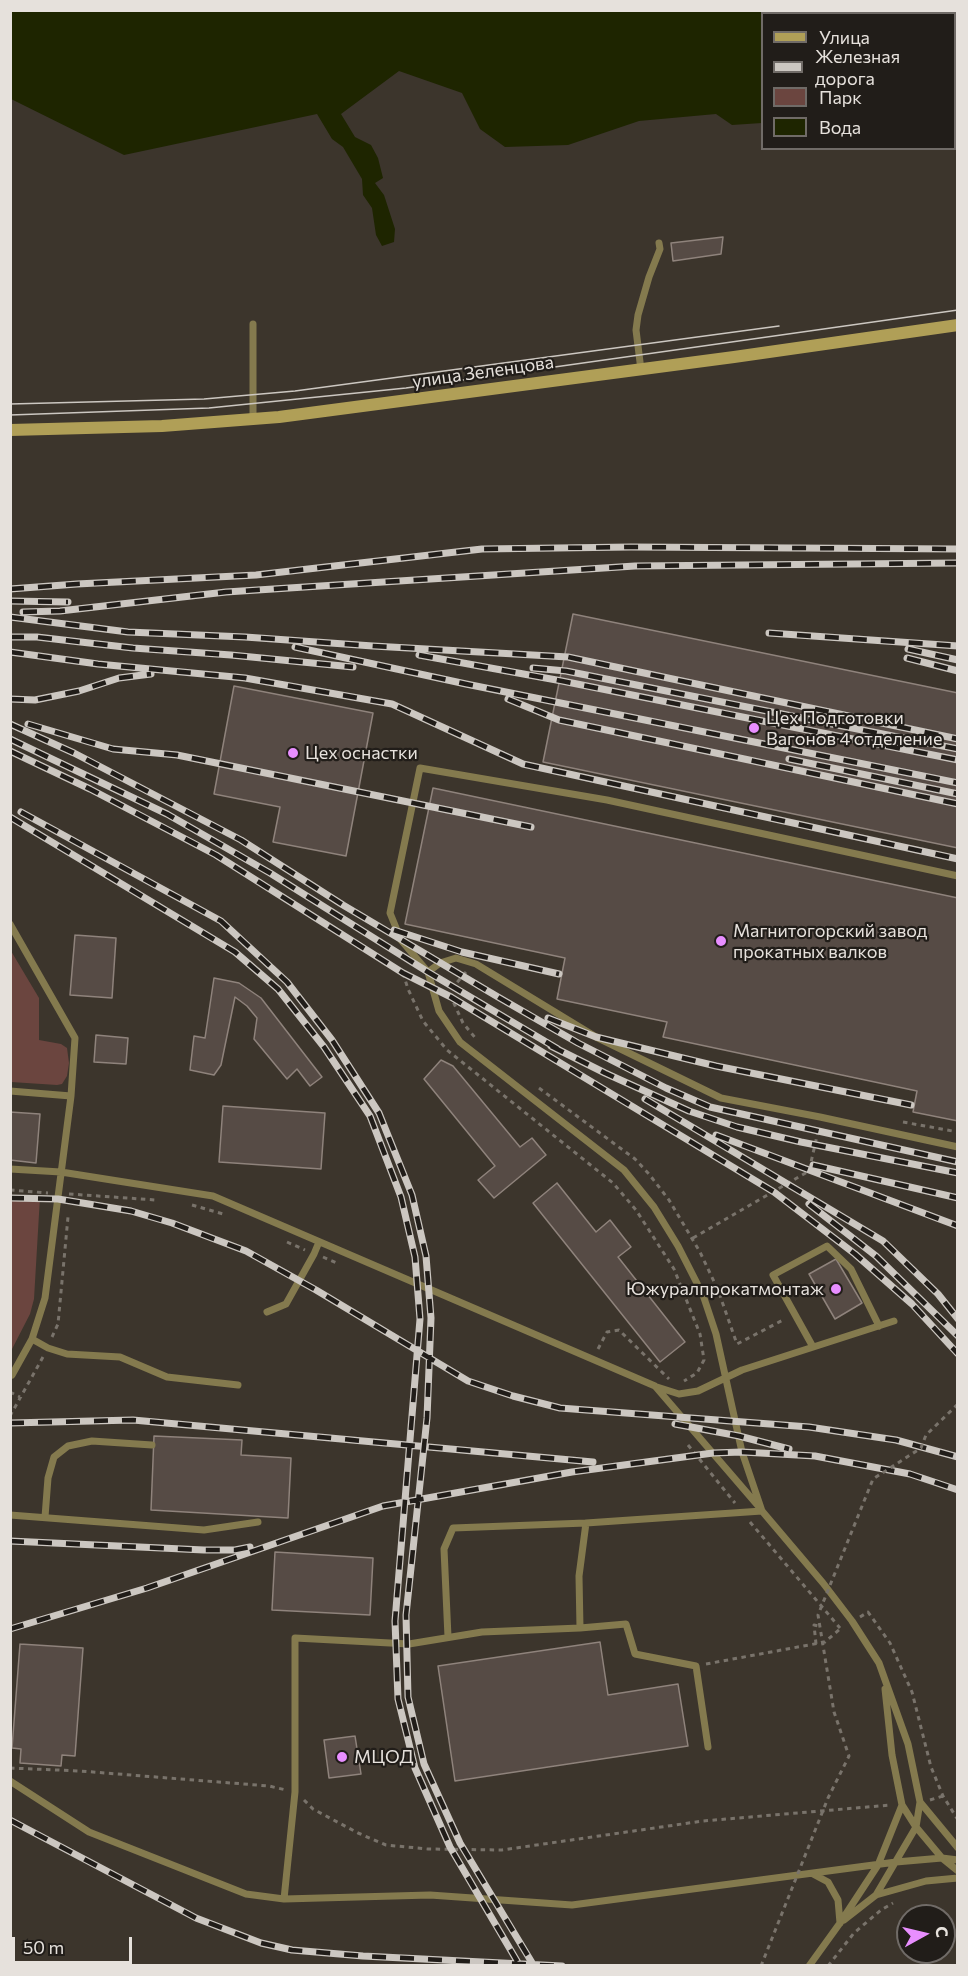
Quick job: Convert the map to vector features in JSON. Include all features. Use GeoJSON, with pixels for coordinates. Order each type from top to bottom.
{"type":"FeatureCollection","features":[{"type":"Feature","properties":{"kind":"main road","name":"улица Зеленцова"},"geometry":{"type":"LineString","coordinates":[[10,430],[162,426],[253,419],[957,325]]}},
{"type":"Feature","properties":{"kind":"lane"},"geometry":{"type":"LineString","coordinates":[[641,369],[636,330],[638,315],[648,277],[660,249],[659,243]]}},
{"type":"Feature","properties":{"kind":"lane"},"geometry":{"type":"LineString","coordinates":[[253,324],[253,419]]}},
{"type":"Feature","properties":{"kind":"lane"},"geometry":{"type":"LineString","coordinates":[[762,1511],[742,1452],[716,1334],[703,1295],[678,1246],[654,1207],[624,1170],[460,1042],[439,1011],[428,972],[401,940],[390,913],[420,768],[607,800],[957,876]]}},
{"type":"Feature","properties":{"kind":"lane"},"geometry":{"type":"LineString","coordinates":[[10,924],[75,1038],[71,1096],[45,1298],[32,1339],[11,1376]]}},
{"type":"Feature","properties":{"kind":"lane"},"geometry":{"type":"LineString","coordinates":[[428,972],[440,963],[456,958],[476,964],[596,1037],[721,1098],[957,1147]]}},
{"type":"Feature","properties":{"kind":"lane"},"geometry":{"type":"LineString","coordinates":[[10,1091],[71,1096]]}},
{"type":"Feature","properties":{"kind":"lane"},"geometry":{"type":"LineString","coordinates":[[10,1169],[61,1172],[213,1196],[655,1386],[679,1394],[698,1390],[726,1376],[894,1321]]}},
{"type":"Feature","properties":{"kind":"lane"},"geometry":{"type":"LineString","coordinates":[[267,1312],[286,1304],[319,1242]]}},
{"type":"Feature","properties":{"kind":"lane"},"geometry":{"type":"LineString","coordinates":[[813,1347],[773,1275],[827,1246],[851,1269],[879,1326]]}},
{"type":"Feature","properties":{"kind":"lane"},"geometry":{"type":"LineString","coordinates":[[32,1339],[48,1348],[67,1354],[120,1357],[167,1377],[238,1385]]}},
{"type":"Feature","properties":{"kind":"lane"},"geometry":{"type":"LineString","coordinates":[[655,1386],[823,1583],[852,1622],[879,1664],[908,1744],[920,1802],[916,1827],[876,1895],[840,1923]]}},
{"type":"Feature","properties":{"kind":"lane"},"geometry":{"type":"LineString","coordinates":[[45,1517],[48,1478],[54,1457],[68,1446],[92,1441],[152,1445]]}},
{"type":"Feature","properties":{"kind":"lane"},"geometry":{"type":"LineString","coordinates":[[448,1637],[444,1549],[453,1528],[586,1523],[762,1511]]}},
{"type":"Feature","properties":{"kind":"lane"},"geometry":{"type":"LineString","coordinates":[[10,1515],[204,1530],[258,1522]]}},
{"type":"Feature","properties":{"kind":"lane"},"geometry":{"type":"LineString","coordinates":[[580,1628],[579,1576],[586,1523]]}},
{"type":"Feature","properties":{"kind":"lane"},"geometry":{"type":"LineString","coordinates":[[284,1899],[295,1792],[295,1638],[409,1644],[482,1632],[627,1624],[635,1654],[696,1666],[708,1748]]}},
{"type":"Feature","properties":{"kind":"lane"},"geometry":{"type":"LineString","coordinates":[[884,1677],[892,1755],[902,1805],[916,1827],[942,1858],[957,1871]]}},
{"type":"Feature","properties":{"kind":"lane"},"geometry":{"type":"LineString","coordinates":[[10,1781],[89,1832],[246,1894],[284,1899],[430,1894],[572,1905],[896,1862],[942,1858],[957,1860]]}},
{"type":"Feature","properties":{"kind":"lane"},"geometry":{"type":"LineString","coordinates":[[920,1802],[957,1848]]}},
{"type":"Feature","properties":{"kind":"lane"},"geometry":{"type":"LineString","coordinates":[[809,1965],[878,1865],[902,1805]]}},
{"type":"Feature","properties":{"kind":"lane"},"geometry":{"type":"LineString","coordinates":[[812,1873],[828,1882],[838,1900],[840,1923]]}},
{"type":"Feature","properties":{"kind":"lane"},"geometry":{"type":"LineString","coordinates":[[876,1895],[926,1881],[957,1878]]}},
{"type":"Feature","properties":{"kind":"path"},"geometry":{"type":"LineString","coordinates":[[476,964],[461,975],[454,986],[452,998],[463,1023],[479,1042]]}},
{"type":"Feature","properties":{"kind":"path"},"geometry":{"type":"LineString","coordinates":[[403,973],[423,1021],[447,1050],[613,1184],[636,1209],[674,1269],[700,1334],[704,1360],[702,1366],[693,1377],[678,1382]]}},
{"type":"Feature","properties":{"kind":"path"},"geometry":{"type":"LineString","coordinates":[[534,1084],[635,1159],[650,1174],[693,1238],[718,1290],[737,1344],[795,1314]]}},
{"type":"Feature","properties":{"kind":"path"},"geometry":{"type":"LineString","coordinates":[[665,1253],[809,1171],[820,1117]]}},
{"type":"Feature","properties":{"kind":"path"},"geometry":{"type":"LineString","coordinates":[[901,1122],[957,1132]]}},
{"type":"Feature","properties":{"kind":"path"},"geometry":{"type":"LineString","coordinates":[[10,1190],[165,1200]]}},
{"type":"Feature","properties":{"kind":"path"},"geometry":{"type":"LineString","coordinates":[[184,1204],[226,1215]]}},
{"type":"Feature","properties":{"kind":"path"},"geometry":{"type":"LineString","coordinates":[[285,1241],[348,1268]]}},
{"type":"Feature","properties":{"kind":"path"},"geometry":{"type":"LineString","coordinates":[[594,1360],[607,1332],[619,1330],[672,1381]]}},
{"type":"Feature","properties":{"kind":"path"},"geometry":{"type":"LineString","coordinates":[[10,1392],[20,1397]]}},
{"type":"Feature","properties":{"kind":"path"},"geometry":{"type":"LineString","coordinates":[[761,1965],[828,1798],[849,1756],[834,1712],[818,1615],[873,1479],[921,1448],[927,1436],[957,1404]]}},
{"type":"Feature","properties":{"kind":"path"},"geometry":{"type":"LineString","coordinates":[[684,1439],[741,1511],[840,1628],[825,1642],[805,1648],[696,1666]]}},
{"type":"Feature","properties":{"kind":"path"},"geometry":{"type":"LineString","coordinates":[[868,1612],[890,1643],[912,1692],[931,1767],[943,1796],[957,1820]]}},
{"type":"Feature","properties":{"kind":"path"},"geometry":{"type":"LineString","coordinates":[[816,1644],[814,1625],[819,1626]]}},
{"type":"Feature","properties":{"kind":"path"},"geometry":{"type":"LineString","coordinates":[[10,1768],[80,1771],[269,1786],[295,1792],[313,1809],[386,1845],[428,1849],[502,1850],[703,1821],[902,1805]]}},
{"type":"Feature","properties":{"kind":"path"},"geometry":{"type":"LineString","coordinates":[[920,1802],[943,1796]]}},
{"type":"Feature","properties":{"kind":"path"},"geometry":{"type":"LineString","coordinates":[[828,1965],[854,1933],[881,1910],[898,1900]]}},
{"type":"Feature","properties":{"kind":"green space"},"geometry":{"type":"Polygon","coordinates":[[[11,951],[39,998],[39,1040],[61,1044],[67,1048],[69,1063],[67,1076],[62,1084],[11,1082],[11,951]]]}},
{"type":"Feature","properties":{"kind":"green space"},"geometry":{"type":"Polygon","coordinates":[[[11,1195],[40,1197],[34,1299],[30,1314],[11,1351],[11,1195]]]}},
{"type":"Feature","properties":{"kind":"water"},"geometry":{"type":"Polygon","coordinates":[[[10,11],[957,11],[957,100],[956,12],[761,12],[761,123],[732,125],[716,114],[639,121],[568,145],[505,147],[480,129],[462,93],[399,71],[341,114],[355,137],[371,145],[378,158],[383,178],[375,183],[384,195],[395,229],[394,242],[382,246],[376,235],[372,208],[363,195],[362,179],[343,147],[332,139],[317,114],[124,155],[11,99],[10,11]]]}},
{"type":"Feature","properties":{"kind":"building"},"geometry":{"type":"Polygon","coordinates":[[[723,237],[721,254],[673,261],[671,243],[723,237]]]}},
{"type":"Feature","properties":{"kind":"building","name":"Цех Подготовки Вагонов 4 отделение"},"geometry":{"type":"Polygon","coordinates":[[[573,614],[958,693],[958,848],[543,762],[573,614]]]}},
{"type":"Feature","properties":{"kind":"building","name":"Цех оснастки"},"geometry":{"type":"Polygon","coordinates":[[[234,686],[373,713],[346,856],[273,842],[280,807],[214,794],[234,686]]]}},
{"type":"Feature","properties":{"kind":"building","name":"Магнитогорский завод прокатных валков"},"geometry":{"type":"Polygon","coordinates":[[[433,788],[958,898],[958,1121],[913,1112],[917,1091],[663,1037],[667,1022],[557,999],[565,958],[405,924],[433,788]]]}},
{"type":"Feature","properties":{"kind":"building"},"geometry":{"type":"Polygon","coordinates":[[[75,935],[116,938],[112,998],[70,995],[75,935]]]}},
{"type":"Feature","properties":{"kind":"building"},"geometry":{"type":"Polygon","coordinates":[[[214,978],[239,983],[261,998],[322,1077],[310,1086],[297,1069],[287,1079],[254,1039],[257,1018],[235,997],[221,1065],[214,1075],[190,1070],[194,1036],[205,1038],[214,978]]]}},
{"type":"Feature","properties":{"kind":"building"},"geometry":{"type":"Polygon","coordinates":[[[96,1035],[128,1038],[126,1064],[94,1062],[96,1035]]]}},
{"type":"Feature","properties":{"kind":"building"},"geometry":{"type":"Polygon","coordinates":[[[441,1060],[453,1066],[520,1147],[532,1138],[546,1155],[494,1198],[478,1180],[495,1166],[424,1079],[441,1060]]]}},
{"type":"Feature","properties":{"kind":"building"},"geometry":{"type":"Polygon","coordinates":[[[223,1106],[325,1113],[321,1169],[219,1162],[223,1106]]]}},
{"type":"Feature","properties":{"kind":"building"},"geometry":{"type":"Polygon","coordinates":[[[10,1112],[40,1114],[36,1163],[10,1160],[10,1112]]]}},
{"type":"Feature","properties":{"kind":"building"},"geometry":{"type":"Polygon","coordinates":[[[557,1183],[596,1232],[610,1220],[631,1247],[618,1257],[685,1342],[660,1362],[533,1203],[557,1183]]]}},
{"type":"Feature","properties":{"kind":"building","name":"Южуралпрокатмонтаж"},"geometry":{"type":"Polygon","coordinates":[[[836,1259],[862,1303],[835,1319],[809,1274],[836,1259]]]}},
{"type":"Feature","properties":{"kind":"building"},"geometry":{"type":"Polygon","coordinates":[[[154,1436],[242,1440],[241,1455],[291,1458],[288,1518],[151,1510],[154,1436]]]}},
{"type":"Feature","properties":{"kind":"building"},"geometry":{"type":"Polygon","coordinates":[[[275,1552],[373,1558],[370,1615],[272,1610],[275,1552]]]}},
{"type":"Feature","properties":{"kind":"building"},"geometry":{"type":"Polygon","coordinates":[[[600,1642],[608,1695],[678,1684],[688,1746],[455,1781],[438,1666],[600,1642]]]}},
{"type":"Feature","properties":{"kind":"building"},"geometry":{"type":"Polygon","coordinates":[[[20,1644],[83,1648],[75,1756],[62,1755],[61,1766],[20,1763],[21,1749],[12,1748],[20,1644]]]}},
{"type":"Feature","properties":{"kind":"building","name":"МЦОД"},"geometry":{"type":"Polygon","coordinates":[[[355,1736],[361,1774],[329,1778],[324,1740],[355,1736]]]}},
{"type":"Feature","properties":{"kind":"tram line"},"geometry":{"type":"LineString","coordinates":[[10,415],[209,408],[406,388],[958,310]]}},
{"type":"Feature","properties":{"kind":"tram line"},"geometry":{"type":"LineString","coordinates":[[10,404],[204,399],[295,391],[779,326]]}},
{"type":"Feature","properties":{"kind":"railway"},"geometry":{"type":"LineString","coordinates":[[10,589],[256,575],[482,549],[631,547],[958,549]]}},
{"type":"Feature","properties":{"kind":"railway"},"geometry":{"type":"LineString","coordinates":[[23,612],[60,611],[226,592],[635,566],[958,563]]}},
{"type":"Feature","properties":{"kind":"railway"},"geometry":{"type":"LineString","coordinates":[[10,601],[68,602]]}},
{"type":"Feature","properties":{"kind":"railway"},"geometry":{"type":"LineString","coordinates":[[10,617],[128,632],[568,657],[958,739]]}},
{"type":"Feature","properties":{"kind":"railway"},"geometry":{"type":"LineString","coordinates":[[769,633],[958,646]]}},
{"type":"Feature","properties":{"kind":"railway"},"geometry":{"type":"LineString","coordinates":[[10,637],[37,637],[133,648],[353,667]]}},
{"type":"Feature","properties":{"kind":"railway"},"geometry":{"type":"LineString","coordinates":[[295,647],[466,684],[958,783]]}},
{"type":"Feature","properties":{"kind":"railway"},"geometry":{"type":"LineString","coordinates":[[908,649],[958,660]]}},
{"type":"Feature","properties":{"kind":"railway"},"geometry":{"type":"LineString","coordinates":[[10,652],[98,664],[245,678],[392,704],[523,764],[958,859]]}},
{"type":"Feature","properties":{"kind":"railway"},"geometry":{"type":"LineString","coordinates":[[419,655],[562,681],[958,760]]}},
{"type":"Feature","properties":{"kind":"railway"},"geometry":{"type":"LineString","coordinates":[[907,658],[958,671]]}},
{"type":"Feature","properties":{"kind":"railway"},"geometry":{"type":"LineString","coordinates":[[533,668],[566,671],[958,749]]}},
{"type":"Feature","properties":{"kind":"railway"},"geometry":{"type":"LineString","coordinates":[[10,699],[35,700],[79,691],[119,678],[151,674]]}},
{"type":"Feature","properties":{"kind":"railway"},"geometry":{"type":"LineString","coordinates":[[508,699],[559,720],[958,804]]}},
{"type":"Feature","properties":{"kind":"railway"},"geometry":{"type":"LineString","coordinates":[[10,724],[74,753],[241,840],[343,905],[498,997],[578,1043],[666,1088],[710,1107],[958,1162]]}},
{"type":"Feature","properties":{"kind":"railway"},"geometry":{"type":"LineString","coordinates":[[28,724],[113,749],[177,755],[531,827]]}},
{"type":"Feature","properties":{"kind":"railway"},"geometry":{"type":"LineString","coordinates":[[10,739],[167,814],[270,873],[428,972],[558,1049]]}},
{"type":"Feature","properties":{"kind":"railway"},"geometry":{"type":"LineString","coordinates":[[10,751],[90,789],[216,855],[403,973],[451,997],[774,1192],[855,1254],[912,1304],[958,1354]]}},
{"type":"Feature","properties":{"kind":"railway"},"geometry":{"type":"LineString","coordinates":[[789,759],[958,794]]}},
{"type":"Feature","properties":{"kind":"railway"},"geometry":{"type":"LineString","coordinates":[[21,812],[221,921],[287,982],[332,1040],[379,1113],[412,1195],[426,1256],[431,1318],[427,1418],[406,1615],[408,1697],[424,1764],[460,1843],[534,1966]]}},
{"type":"Feature","properties":{"kind":"railway"},"geometry":{"type":"LineString","coordinates":[[10,817],[235,952],[278,989],[324,1047],[370,1116],[401,1197],[415,1257],[420,1319],[395,1621],[398,1699],[415,1768],[450,1847],[520,1966]]}},
{"type":"Feature","properties":{"kind":"railway"},"geometry":{"type":"LineString","coordinates":[[394,930],[462,952],[559,974]]}},
{"type":"Feature","properties":{"kind":"railway"},"geometry":{"type":"LineString","coordinates":[[548,1018],[596,1037],[716,1066],[911,1105]]}},
{"type":"Feature","properties":{"kind":"railway"},"geometry":{"type":"LineString","coordinates":[[551,1046],[689,1111],[737,1127],[958,1173]]}},
{"type":"Feature","properties":{"kind":"railway"},"geometry":{"type":"LineString","coordinates":[[645,1099],[883,1241],[938,1294],[958,1319]]}},
{"type":"Feature","properties":{"kind":"railway"},"geometry":{"type":"LineString","coordinates":[[716,1135],[958,1226]]}},
{"type":"Feature","properties":{"kind":"railway"},"geometry":{"type":"LineString","coordinates":[[813,1165],[958,1198]]}},
{"type":"Feature","properties":{"kind":"railway"},"geometry":{"type":"LineString","coordinates":[[10,1198],[58,1199],[131,1211],[172,1223],[246,1251],[468,1381],[513,1396],[560,1408],[809,1427],[896,1440],[958,1457]]}},
{"type":"Feature","properties":{"kind":"railway"},"geometry":{"type":"LineString","coordinates":[[809,1204],[876,1256],[958,1336]]}},
{"type":"Feature","properties":{"kind":"railway"},"geometry":{"type":"LineString","coordinates":[[10,1423],[133,1420],[593,1462]]}},
{"type":"Feature","properties":{"kind":"railway"},"geometry":{"type":"LineString","coordinates":[[675,1424],[739,1436],[789,1449]]}},
{"type":"Feature","properties":{"kind":"railway"},"geometry":{"type":"LineString","coordinates":[[10,1629],[147,1588],[383,1506],[572,1472],[713,1453],[742,1452],[815,1456],[910,1474],[958,1490]]}},
{"type":"Feature","properties":{"kind":"railway"},"geometry":{"type":"LineString","coordinates":[[10,1541],[204,1550],[235,1550],[250,1547]]}},
{"type":"Feature","properties":{"kind":"railway"},"geometry":{"type":"LineString","coordinates":[[10,1820],[196,1918],[261,1943],[292,1950],[363,1956],[562,1966]]}},
{"type":"Feature","properties":{"kind":"place","name":"Цех Подготовки Вагонов 4 отделение"},"geometry":{"type":"Point","coordinates":[754,728]}},
{"type":"Feature","properties":{"kind":"place","name":"Цех оснастки"},"geometry":{"type":"Point","coordinates":[293,753]}},
{"type":"Feature","properties":{"kind":"place","name":"Магнитогорский завод прокатных валков"},"geometry":{"type":"Point","coordinates":[721,941]}},
{"type":"Feature","properties":{"kind":"place","name":"Южуралпрокатмонтаж"},"geometry":{"type":"Point","coordinates":[836,1289]}},
{"type":"Feature","properties":{"kind":"place","name":"МЦОД"},"geometry":{"type":"Point","coordinates":[342,1757]}}]}
